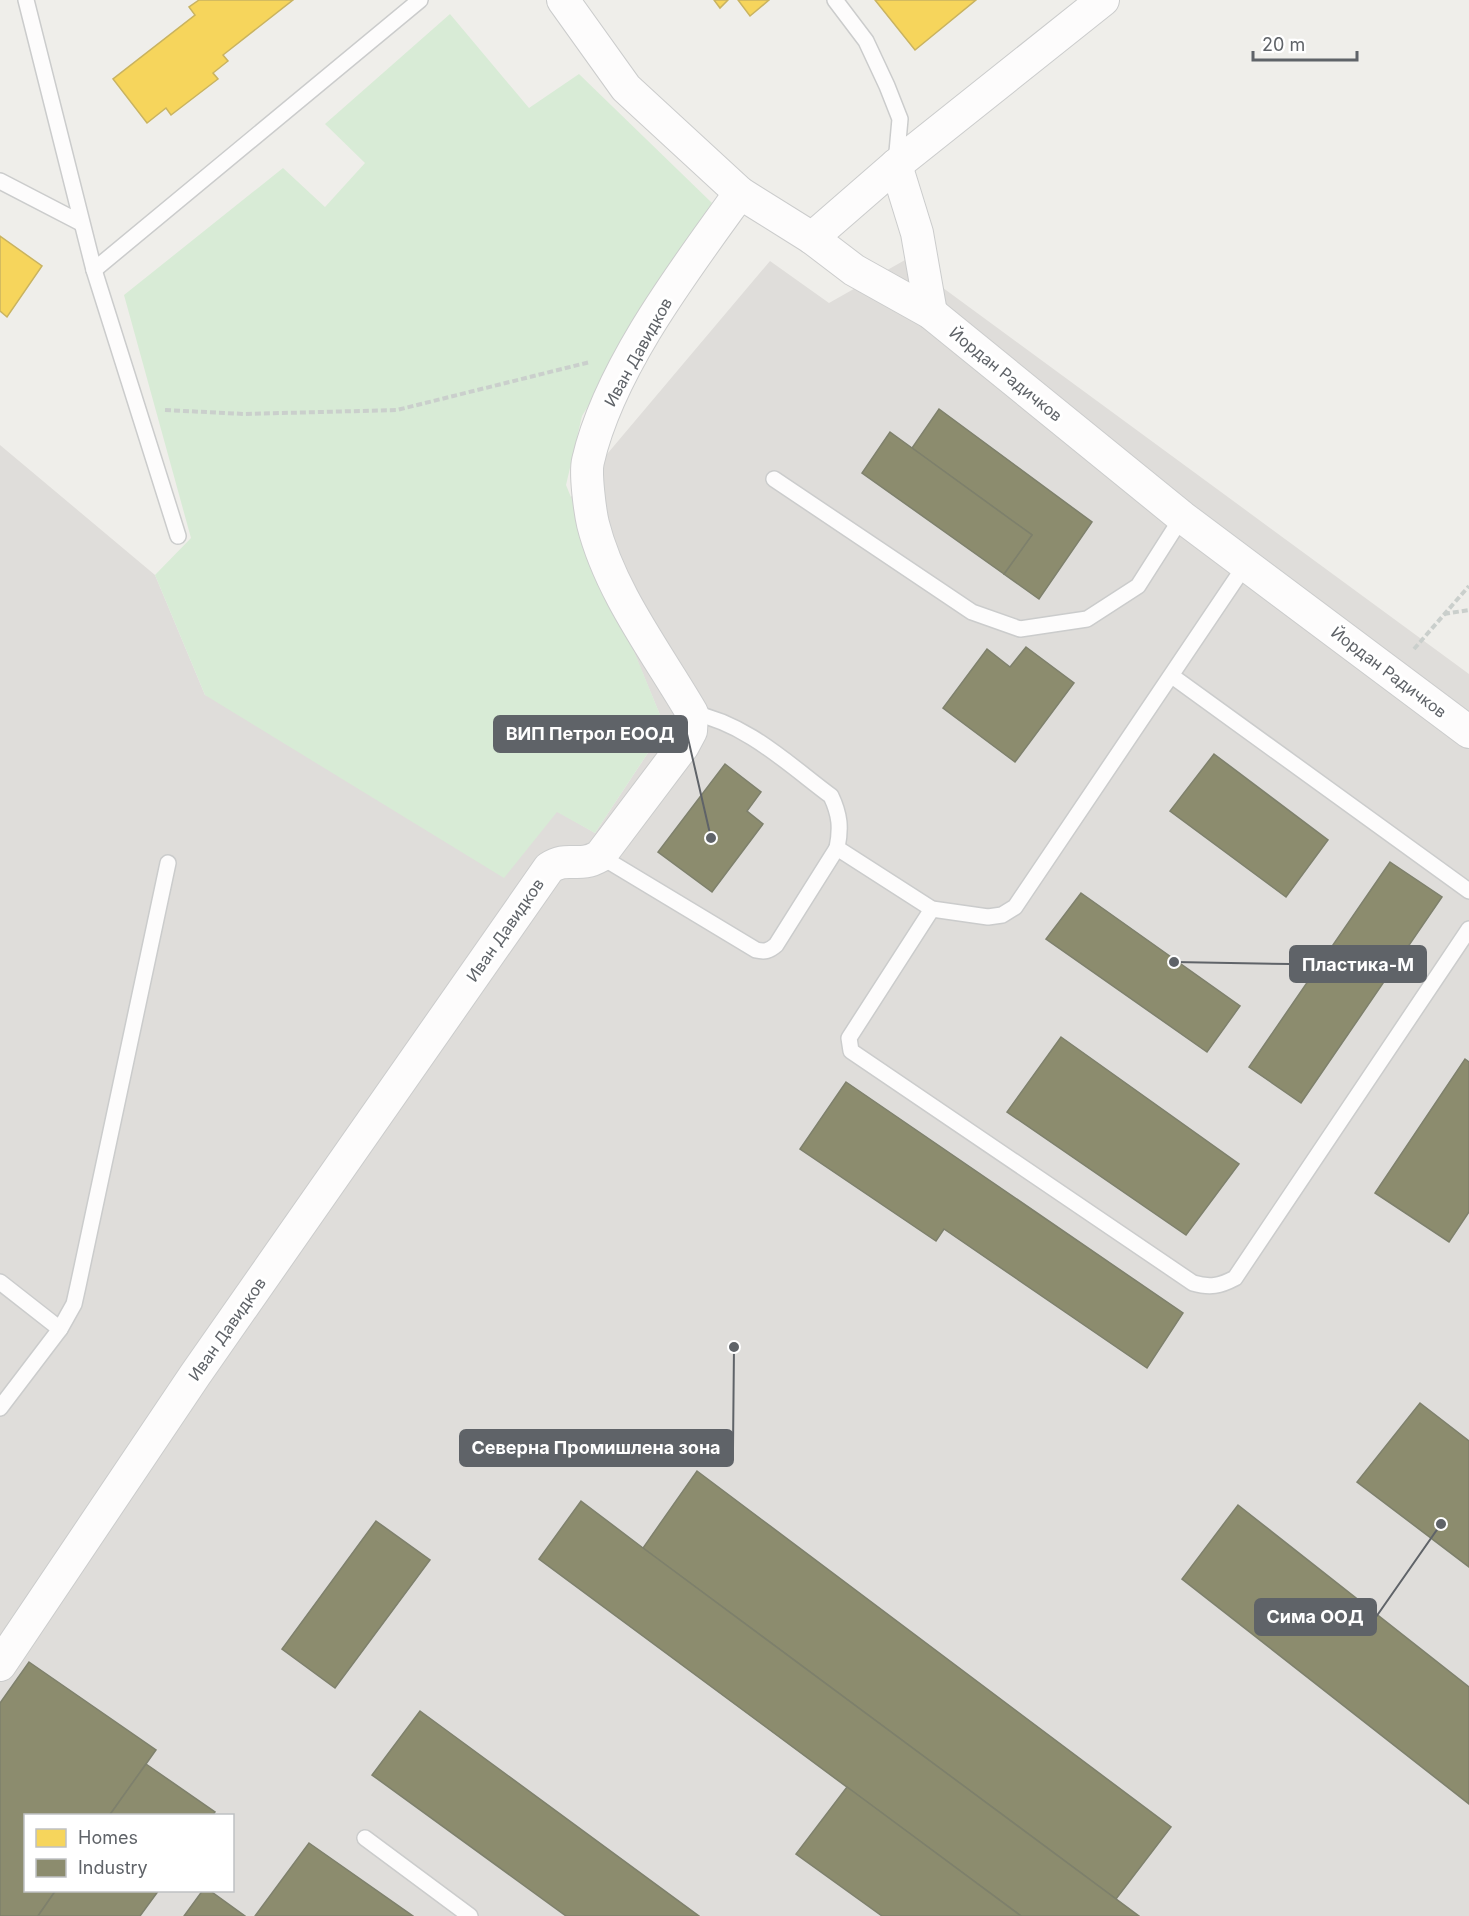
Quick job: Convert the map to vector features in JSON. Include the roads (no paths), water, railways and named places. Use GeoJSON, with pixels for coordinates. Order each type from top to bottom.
{"type":"FeatureCollection","features":[{"type":"Feature","properties":{"kind":"street","name":"Йордан Радичков"},"geometry":{"type":"LineString","coordinates":[[563,0],[626,88],[740,193],[812,238],[854,270],[930,313],[1182,517],[1469,732]]}},
{"type":"Feature","properties":{"kind":"street"},"geometry":{"type":"LineString","coordinates":[[812,238],[896,165],[1103,0]]}},
{"type":"Feature","properties":{"kind":"street"},"geometry":{"type":"LineString","coordinates":[[896,165],[917,233],[930,313]]}},
{"type":"Feature","properties":{"kind":"street","name":"Иван Давидков"},"geometry":{"type":"LineString","coordinates":[[692,713],[619,590],[593,524],[587,463],[610,396],[649,327],[740,193]]}},
{"type":"Feature","properties":{"kind":"street"},"geometry":{"type":"LineString","coordinates":[[600,856],[683,746],[691,731],[692,713]]}},
{"type":"Feature","properties":{"kind":"street","name":"Иван Давидков"},"geometry":{"type":"LineString","coordinates":[[0,1665],[195,1375],[549,868],[559,861],[588,863],[600,856]]}},
{"type":"Feature","properties":{"kind":"lane"},"geometry":{"type":"LineString","coordinates":[[26,0],[94,270],[140,408],[178,536]]}},
{"type":"Feature","properties":{"kind":"lane"},"geometry":{"type":"LineString","coordinates":[[94,270],[420,0]]}},
{"type":"Feature","properties":{"kind":"lane"},"geometry":{"type":"LineString","coordinates":[[835,0],[866,41],[900,119],[896,165]]}},
{"type":"Feature","properties":{"kind":"lane"},"geometry":{"type":"LineString","coordinates":[[0,181],[81,223]]}},
{"type":"Feature","properties":{"kind":"lane"},"geometry":{"type":"LineString","coordinates":[[774,479],[972,612],[1020,629],[1087,620],[1138,586],[1182,517]]}},
{"type":"Feature","properties":{"kind":"lane"},"geometry":{"type":"LineString","coordinates":[[837,848],[932,909],[988,917],[1002,915],[1015,907],[1246,564]]}},
{"type":"Feature","properties":{"kind":"lane"},"geometry":{"type":"LineString","coordinates":[[1172,676],[1469,891]]}},
{"type":"Feature","properties":{"kind":"lane"},"geometry":{"type":"LineString","coordinates":[[600,856],[756,950],[770,951],[776,945],[837,848],[841,828],[838,812],[831,796],[739,728],[715,717],[692,713]]}},
{"type":"Feature","properties":{"kind":"lane"},"geometry":{"type":"LineString","coordinates":[[0,1408],[60,1329],[76,1295],[168,864]]}},
{"type":"Feature","properties":{"kind":"lane"},"geometry":{"type":"LineString","coordinates":[[932,909],[849,1038],[851,1051],[1193,1283],[1206,1287],[1221,1286],[1235,1278],[1469,929]]}},
{"type":"Feature","properties":{"kind":"lane"},"geometry":{"type":"LineString","coordinates":[[0,1282],[60,1329]]}},
{"type":"Feature","properties":{"kind":"lane"},"geometry":{"type":"LineString","coordinates":[[365,1838],[470,1916]]}},
{"type":"Feature","properties":{"kind":"place","name":"ВИП Петрол ЕООД"},"geometry":{"type":"Point","coordinates":[711,838]}},
{"type":"Feature","properties":{"kind":"place","name":"Пластика-М"},"geometry":{"type":"Point","coordinates":[1174,962]}},
{"type":"Feature","properties":{"kind":"place","name":"Северна Промишлена зона"},"geometry":{"type":"Point","coordinates":[734,1347]}},
{"type":"Feature","properties":{"kind":"place","name":"Сима ООД"},"geometry":{"type":"Point","coordinates":[1441,1524]}}]}
